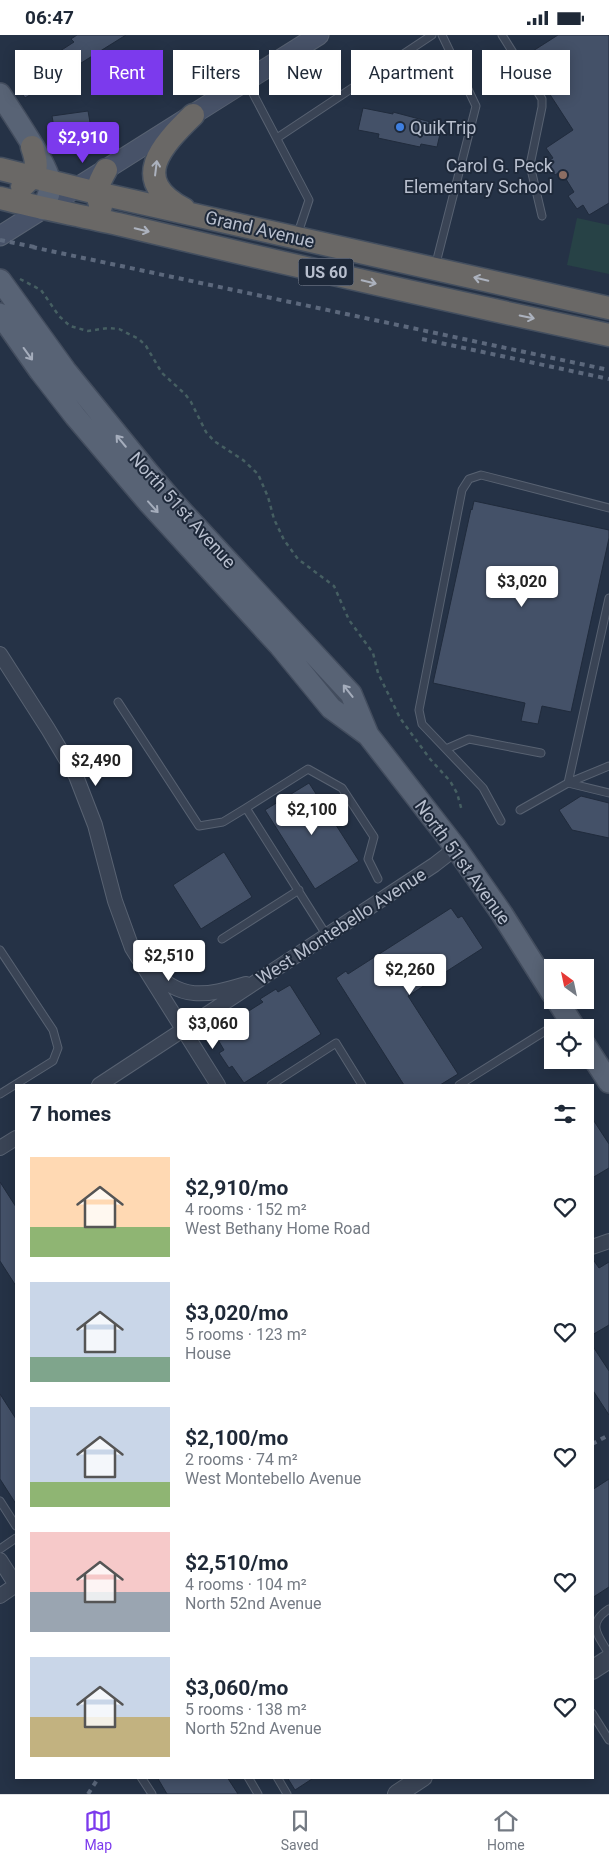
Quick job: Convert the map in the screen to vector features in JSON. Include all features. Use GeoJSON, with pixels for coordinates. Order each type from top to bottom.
{"type":"FeatureCollection","features":[{"type":"Feature","properties":{"kind":"highway"},"geometry":{"type":"LineString","coordinates":[[193,115],[162,147],[158,154],[154,173],[158,186],[167,199],[194,214]]}},
{"type":"Feature","properties":{"kind":"highway"},"geometry":{"type":"LineString","coordinates":[[20,192],[36,167],[37,161],[32,147]]}},
{"type":"Feature","properties":{"kind":"highway"},"geometry":{"type":"LineString","coordinates":[[106,170],[100,181],[87,190],[98,200],[115,223]]}},
{"type":"Feature","properties":{"kind":"highway","name":"Grand Avenue"},"geometry":{"type":"LineString","coordinates":[[20,192],[87,190],[609,308]]}},
{"type":"Feature","properties":{"kind":"highway","name":"Grand Avenue"},"geometry":{"type":"LineString","coordinates":[[20,192],[115,223],[238,253],[609,335]]}},
{"type":"Feature","properties":{"kind":"main road"},"geometry":{"type":"LineString","coordinates":[[259,73],[319,35]]}},
{"type":"Feature","properties":{"kind":"main road"},"geometry":{"type":"LineString","coordinates":[[0,94],[32,147]]}},
{"type":"Feature","properties":{"kind":"main road"},"geometry":{"type":"LineString","coordinates":[[106,170],[224,95]]}},
{"type":"Feature","properties":{"kind":"main road"},"geometry":{"type":"LineString","coordinates":[[0,236],[20,192]]}},
{"type":"Feature","properties":{"kind":"main road","name":"North 51st Avenue"},"geometry":{"type":"LineString","coordinates":[[8,284],[92,405],[175,504],[351,694],[368,735],[456,849],[502,914],[544,980]]}},
{"type":"Feature","properties":{"kind":"main road","name":"North 51st Avenue"},"geometry":{"type":"LineString","coordinates":[[0,314],[40,371],[75,416],[149,503],[280,646],[331,708],[368,735]]}},
{"type":"Feature","properties":{"kind":"main road"},"geometry":{"type":"LineString","coordinates":[[594,1059],[609,1082]]}},
{"type":"Feature","properties":{"kind":"street"},"geometry":{"type":"LineString","coordinates":[[0,654],[76,776],[95,825],[115,901],[132,948],[217,1084]]}},
{"type":"Feature","properties":{"kind":"street","name":"West Montebello Avenue"},"geometry":{"type":"LineString","coordinates":[[101,1084],[456,849]]}},
{"type":"Feature","properties":{"kind":"street"},"geometry":{"type":"LineString","coordinates":[[132,948],[157,976],[176,988],[195,994],[224,991],[259,980]]}},
{"type":"Feature","properties":{"kind":"street"},"geometry":{"type":"LineString","coordinates":[[0,1148],[15,1139]]}},
{"type":"Feature","properties":{"kind":"street"},"geometry":{"type":"LineString","coordinates":[[594,1246],[609,1241]]}},
{"type":"Feature","properties":{"kind":"street"},"geometry":{"type":"LineString","coordinates":[[0,1560],[15,1583]]}},
{"type":"Feature","properties":{"kind":"street"},"geometry":{"type":"LineString","coordinates":[[0,1596],[15,1586]]}},
{"type":"Feature","properties":{"kind":"street"},"geometry":{"type":"LineString","coordinates":[[594,1669],[609,1659]]}},
{"type":"Feature","properties":{"kind":"street"},"geometry":{"type":"LineString","coordinates":[[397,1794],[420,1779]]}},
{"type":"Feature","properties":{"kind":"lane"},"geometry":{"type":"LineString","coordinates":[[277,138],[432,35]]}},
{"type":"Feature","properties":{"kind":"lane"},"geometry":{"type":"LineString","coordinates":[[435,269],[476,106],[442,35]]}},
{"type":"Feature","properties":{"kind":"lane"},"geometry":{"type":"LineString","coordinates":[[502,35],[542,99],[530,165],[542,216]]}},
{"type":"Feature","properties":{"kind":"lane"},"geometry":{"type":"LineString","coordinates":[[254,95],[309,199],[297,237]]}},
{"type":"Feature","properties":{"kind":"lane"},"geometry":{"type":"LineString","coordinates":[[501,821],[483,788],[422,724],[419,710],[462,490],[469,479],[480,475],[609,507]]}},
{"type":"Feature","properties":{"kind":"lane"},"geometry":{"type":"LineString","coordinates":[[568,783],[609,598]]}},
{"type":"Feature","properties":{"kind":"lane"},"geometry":{"type":"LineString","coordinates":[[118,702],[198,827],[223,822],[308,769],[342,788],[374,837],[368,859],[378,879]]}},
{"type":"Feature","properties":{"kind":"lane"},"geometry":{"type":"LineString","coordinates":[[446,749],[470,739],[541,753]]}},
{"type":"Feature","properties":{"kind":"lane"},"geometry":{"type":"LineString","coordinates":[[520,810],[568,783],[609,766]]}},
{"type":"Feature","properties":{"kind":"lane"},"geometry":{"type":"LineString","coordinates":[[568,783],[609,793]]}},
{"type":"Feature","properties":{"kind":"lane"},"geometry":{"type":"LineString","coordinates":[[246,807],[327,935]]}},
{"type":"Feature","properties":{"kind":"lane"},"geometry":{"type":"LineString","coordinates":[[222,939],[299,891]]}},
{"type":"Feature","properties":{"kind":"lane"},"geometry":{"type":"LineString","coordinates":[[0,951],[53,1029],[58,1048],[53,1061],[16,1084]]}},
{"type":"Feature","properties":{"kind":"lane"},"geometry":{"type":"LineString","coordinates":[[461,1084],[566,1015]]}},
{"type":"Feature","properties":{"kind":"lane"},"geometry":{"type":"LineString","coordinates":[[273,1084],[336,1043],[361,1084]]}},
{"type":"Feature","properties":{"kind":"lane"},"geometry":{"type":"LineString","coordinates":[[0,1094],[15,1085]]}},
{"type":"Feature","properties":{"kind":"lane"},"geometry":{"type":"LineString","coordinates":[[0,1501],[15,1524]]}},
{"type":"Feature","properties":{"kind":"lane"},"geometry":{"type":"LineString","coordinates":[[0,1549],[15,1539]]}},
{"type":"Feature","properties":{"kind":"lane"},"geometry":{"type":"LineString","coordinates":[[609,1609],[600,1615],[596,1621],[595,1629],[609,1654]]}},
{"type":"Feature","properties":{"kind":"lane"},"geometry":{"type":"LineString","coordinates":[[594,1716],[609,1740]]}},
{"type":"Feature","properties":{"kind":"lane"},"geometry":{"type":"LineString","coordinates":[[142,1779],[152,1794]]}},
{"type":"Feature","properties":{"kind":"lane"},"geometry":{"type":"LineString","coordinates":[[249,1779],[258,1794]]}},
{"type":"Feature","properties":{"kind":"lane"},"geometry":{"type":"LineString","coordinates":[[278,1779],[287,1794]]}},
{"type":"Feature","properties":{"kind":"path"},"geometry":{"type":"LineString","coordinates":[[8,284],[41,290],[59,316],[70,326],[88,331],[108,327],[119,329],[139,339],[146,345],[162,373],[191,401],[206,432],[214,441],[258,474],[268,497],[274,519],[284,540],[298,559],[334,586],[349,620],[373,653],[378,673],[400,718],[430,759],[450,781],[457,793],[462,811]]}},
{"type":"Feature","properties":{"kind":"green space"},"geometry":{"type":"Polygon","coordinates":[[[577,218],[609,225],[609,274],[567,265],[577,218]]]}},
{"type":"Feature","properties":{"kind":"building"},"geometry":{"type":"Polygon","coordinates":[[[77,35],[126,35],[102,50],[91,50],[91,57],[81,63],[81,50],[62,50],[74,42],[71,39],[77,35]]]}},
{"type":"Feature","properties":{"kind":"building"},"geometry":{"type":"Polygon","coordinates":[[[558,35],[609,35],[609,203],[589,215],[583,205],[577,209],[568,196],[574,192],[561,171],[555,175],[547,162],[553,158],[546,148],[573,130],[550,95],[570,95],[570,50],[534,50],[558,35]]]}},
{"type":"Feature","properties":{"kind":"building","name":"QuikTrip"},"geometry":{"type":"Polygon","coordinates":[[[363,108],[393,114],[393,112],[442,125],[437,147],[421,144],[420,147],[378,138],[379,134],[358,130],[363,108]]]}},
{"type":"Feature","properties":{"kind":"building"},"geometry":{"type":"Polygon","coordinates":[[[88,111],[91,128],[55,133],[52,116],[88,111]]]}},
{"type":"Feature","properties":{"kind":"building"},"geometry":{"type":"Polygon","coordinates":[[[474,501],[609,530],[609,538],[571,712],[542,706],[538,724],[521,721],[525,703],[433,683],[474,501]]]}},
{"type":"Feature","properties":{"kind":"building"},"geometry":{"type":"Polygon","coordinates":[[[309,783],[359,861],[315,889],[265,810],[309,783]]]}},
{"type":"Feature","properties":{"kind":"building"},"geometry":{"type":"Polygon","coordinates":[[[581,796],[609,803],[609,838],[572,830],[559,810],[581,796]]]}},
{"type":"Feature","properties":{"kind":"building"},"geometry":{"type":"Polygon","coordinates":[[[224,852],[252,897],[201,929],[173,885],[224,852]]]}},
{"type":"Feature","properties":{"kind":"building"},"geometry":{"type":"Polygon","coordinates":[[[451,908],[458,918],[462,916],[483,948],[408,996],[458,1074],[442,1084],[403,1084],[336,978],[346,971],[348,974],[451,908]]]}},
{"type":"Feature","properties":{"kind":"building"},"geometry":{"type":"Polygon","coordinates":[[[290,985],[321,1034],[244,1083],[232,1066],[229,1068],[219,1053],[224,1050],[214,1033],[263,1002],[260,999],[276,989],[278,992],[290,985]]]}},
{"type":"Feature","properties":{"kind":"building"},"geometry":{"type":"Polygon","coordinates":[[[594,1121],[609,1144],[609,1168],[594,1177],[594,1121]]]}},
{"type":"Feature","properties":{"kind":"building"},"geometry":{"type":"Polygon","coordinates":[[[0,1182],[15,1205],[15,1284],[0,1261],[0,1182]]]}},
{"type":"Feature","properties":{"kind":"building"},"geometry":{"type":"Polygon","coordinates":[[[594,1261],[599,1268],[609,1262],[609,1325],[594,1334],[594,1261]]]}},
{"type":"Feature","properties":{"kind":"building"},"geometry":{"type":"Polygon","coordinates":[[[594,1348],[609,1371],[609,1415],[594,1392],[594,1348]]]}},
{"type":"Feature","properties":{"kind":"building"},"geometry":{"type":"Polygon","coordinates":[[[0,1394],[15,1417],[15,1502],[0,1479],[0,1394]]]}},
{"type":"Feature","properties":{"kind":"building"},"geometry":{"type":"Polygon","coordinates":[[[609,1479],[609,1587],[594,1597],[594,1489],[609,1479]]]}},
{"type":"Feature","properties":{"kind":"building"},"geometry":{"type":"Polygon","coordinates":[[[158,1779],[228,1779],[238,1794],[167,1794],[158,1779]]]}},
{"type":"Feature","properties":{"kind":"building"},"geometry":{"type":"Polygon","coordinates":[[[288,1779],[312,1779],[295,1790],[288,1779]]]}},
{"type":"Feature","properties":{"kind":"railway"},"geometry":{"type":"LineString","coordinates":[[0,240],[39,248]]}},
{"type":"Feature","properties":{"kind":"railway"},"geometry":{"type":"LineString","coordinates":[[32,247],[609,370]]}},
{"type":"Feature","properties":{"kind":"railway"},"geometry":{"type":"LineString","coordinates":[[422,339],[609,379]]}},
{"type":"Feature","properties":{"kind":"railway"},"geometry":{"type":"LineString","coordinates":[[594,1443],[609,1435]]}},
{"type":"Feature","properties":{"kind":"railway"},"geometry":{"type":"LineString","coordinates":[[88,1794],[98,1779]]}},
{"type":"Feature","properties":{"kind":"place","name":"QuikTrip"},"geometry":{"type":"Point","coordinates":[400,127]}},
{"type":"Feature","properties":{"kind":"place","name":"Carol G. Peck Elementary School"},"geometry":{"type":"Point","coordinates":[563,175]}}]}
